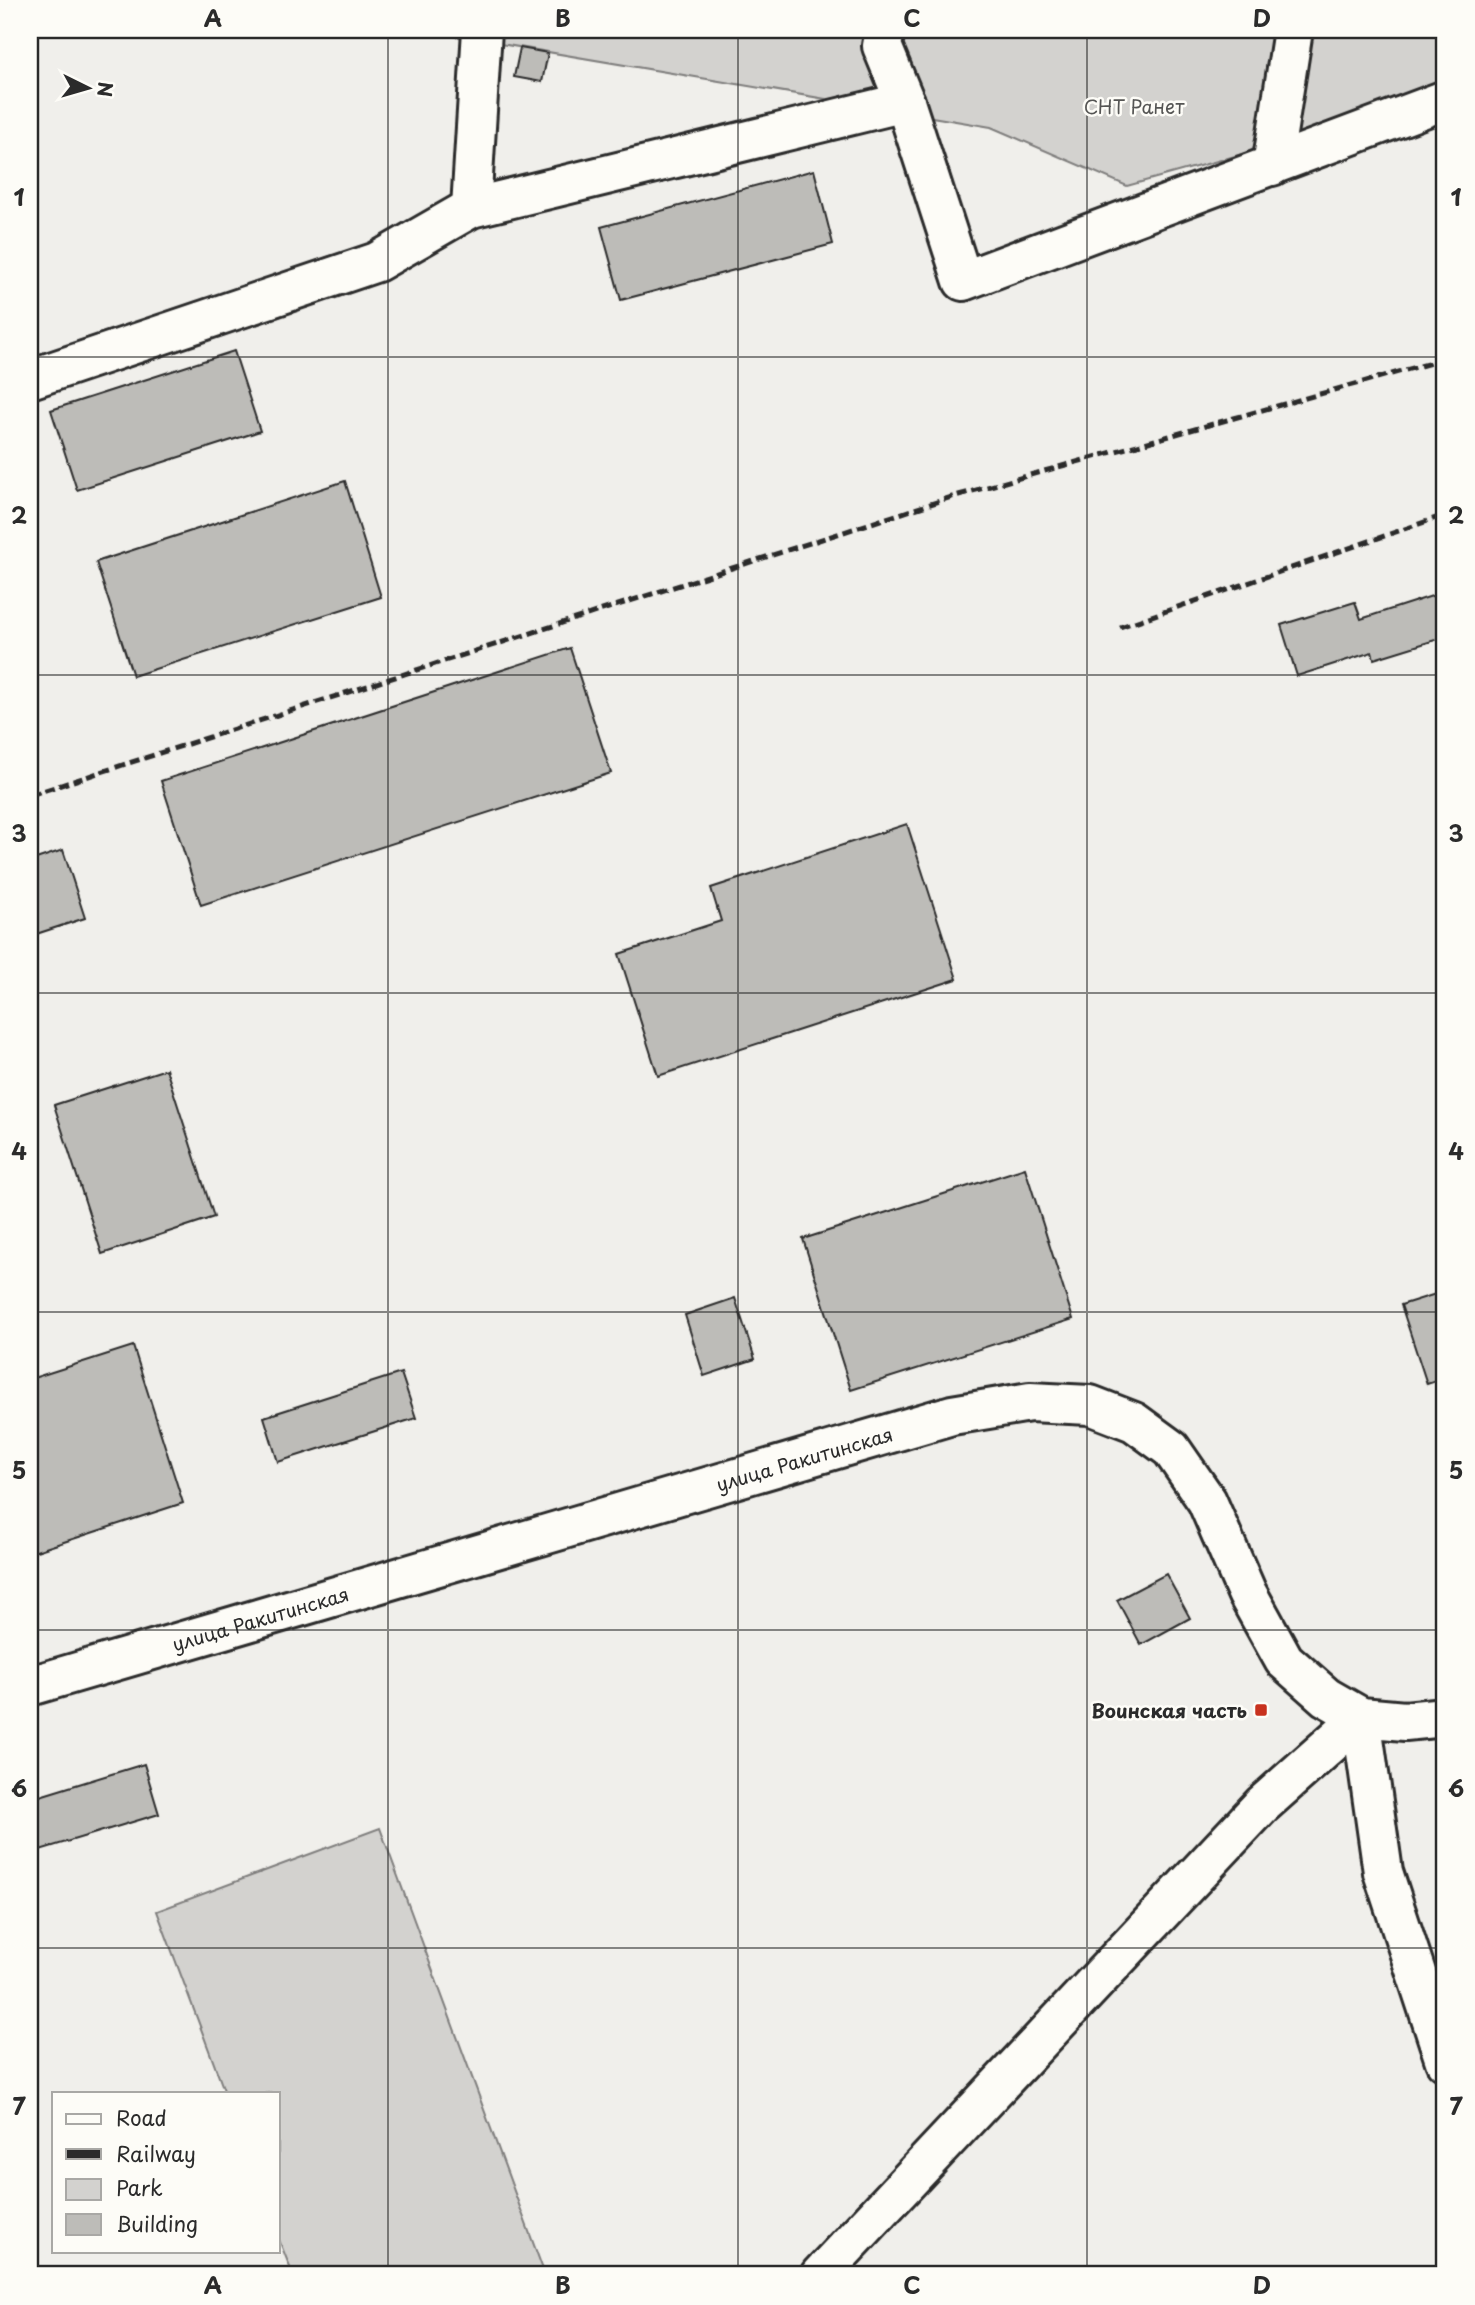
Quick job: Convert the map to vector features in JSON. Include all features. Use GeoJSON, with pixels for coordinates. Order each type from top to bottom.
{"type":"FeatureCollection","features":[{"type":"Feature","properties":{"kind":"street"},"geometry":{"type":"LineString","coordinates":[[471,208],[482,30]]}},
{"type":"Feature","properties":{"kind":"street"},"geometry":{"type":"LineString","coordinates":[[885,30],[882,46],[905,102],[963,281],[1445,100]]}},
{"type":"Feature","properties":{"kind":"street"},"geometry":{"type":"LineString","coordinates":[[1272,166],[1293,30]]}},
{"type":"Feature","properties":{"kind":"street"},"geometry":{"type":"LineString","coordinates":[[30,379],[377,262],[471,208],[905,102]]}},
{"type":"Feature","properties":{"kind":"street","name":"улица Ракитинская"},"geometry":{"type":"LineString","coordinates":[[30,1686],[953,1415],[1030,1402],[1090,1405],[1134,1422],[1171,1449],[1207,1502],[1247,1593],[1284,1660],[1325,1697],[1361,1717],[1405,1721],[1445,1717]]}},
{"type":"Feature","properties":{"kind":"street"},"geometry":{"type":"LineString","coordinates":[[1361,1717],[1383,1872],[1445,2061]]}},
{"type":"Feature","properties":{"kind":"street"},"geometry":{"type":"LineString","coordinates":[[820,2275],[1262,1805],[1361,1717]]}},
{"type":"Feature","properties":{"kind":"green space","name":"СНТ Ранет"},"geometry":{"type":"Polygon","coordinates":[[[418,30],[1445,30],[1445,98],[1127,186],[991,127],[418,30]]]}},
{"type":"Feature","properties":{"kind":"green space"},"geometry":{"type":"Polygon","coordinates":[[[380,1828],[545,2275],[293,2275],[280,2242],[280,2092],[225,2092],[157,1911],[380,1828]]]}},
{"type":"Feature","properties":{"kind":"building"},"geometry":{"type":"Polygon","coordinates":[[[520,48],[548,53],[542,82],[514,77],[520,48]]]}},
{"type":"Feature","properties":{"kind":"building"},"geometry":{"type":"Polygon","coordinates":[[[814,170],[833,244],[621,300],[601,227],[814,170]]]}},
{"type":"Feature","properties":{"kind":"building"},"geometry":{"type":"Polygon","coordinates":[[[234,351],[260,431],[77,490],[51,410],[234,351]]]}},
{"type":"Feature","properties":{"kind":"building"},"geometry":{"type":"Polygon","coordinates":[[[345,481],[381,597],[133,676],[96,562],[345,481]]]}},
{"type":"Feature","properties":{"kind":"building"},"geometry":{"type":"Polygon","coordinates":[[[1438,594],[1445,615],[1445,637],[1374,659],[1372,652],[1297,676],[1281,625],[1355,602],[1361,619],[1438,594]]]}},
{"type":"Feature","properties":{"kind":"building"},"geometry":{"type":"Polygon","coordinates":[[[570,648],[611,773],[201,905],[161,781],[570,648]]]}},
{"type":"Feature","properties":{"kind":"building"},"geometry":{"type":"Polygon","coordinates":[[[907,824],[957,979],[658,1076],[619,954],[721,921],[711,888],[907,824]]]}},
{"type":"Feature","properties":{"kind":"building"},"geometry":{"type":"Polygon","coordinates":[[[63,850],[85,918],[30,936],[30,861],[63,850]]]}},
{"type":"Feature","properties":{"kind":"building"},"geometry":{"type":"Polygon","coordinates":[[[166,1069],[214,1217],[102,1254],[54,1105],[166,1069]]]}},
{"type":"Feature","properties":{"kind":"building"},"geometry":{"type":"Polygon","coordinates":[[[1025,1168],[1073,1319],[851,1390],[803,1239],[1025,1168]]]}},
{"type":"Feature","properties":{"kind":"building"},"geometry":{"type":"Polygon","coordinates":[[[1445,1291],[1445,1378],[1427,1384],[1401,1305],[1445,1291]]]}},
{"type":"Feature","properties":{"kind":"building"},"geometry":{"type":"Polygon","coordinates":[[[735,1298],[755,1359],[704,1376],[685,1315],[735,1298]]]}},
{"type":"Feature","properties":{"kind":"building"},"geometry":{"type":"Polygon","coordinates":[[[133,1346],[183,1503],[30,1553],[30,1379],[133,1346]]]}},
{"type":"Feature","properties":{"kind":"building"},"geometry":{"type":"Polygon","coordinates":[[[401,1373],[416,1418],[278,1462],[264,1417],[401,1373]]]}},
{"type":"Feature","properties":{"kind":"building"},"geometry":{"type":"Polygon","coordinates":[[[1166,1574],[1190,1618],[1141,1645],[1117,1600],[1166,1574]]]}},
{"type":"Feature","properties":{"kind":"building"},"geometry":{"type":"Polygon","coordinates":[[[144,1764],[159,1814],[30,1853],[30,1799],[144,1764]]]}},
{"type":"Feature","properties":{"kind":"railway"},"geometry":{"type":"LineString","coordinates":[[30,795],[955,496],[1445,359]]}},
{"type":"Feature","properties":{"kind":"railway"},"geometry":{"type":"LineString","coordinates":[[1120,627],[1445,515]]}},
{"type":"Feature","properties":{"kind":"place","name":"Воинская часть"},"geometry":{"type":"Point","coordinates":[1261,1710]}}]}
